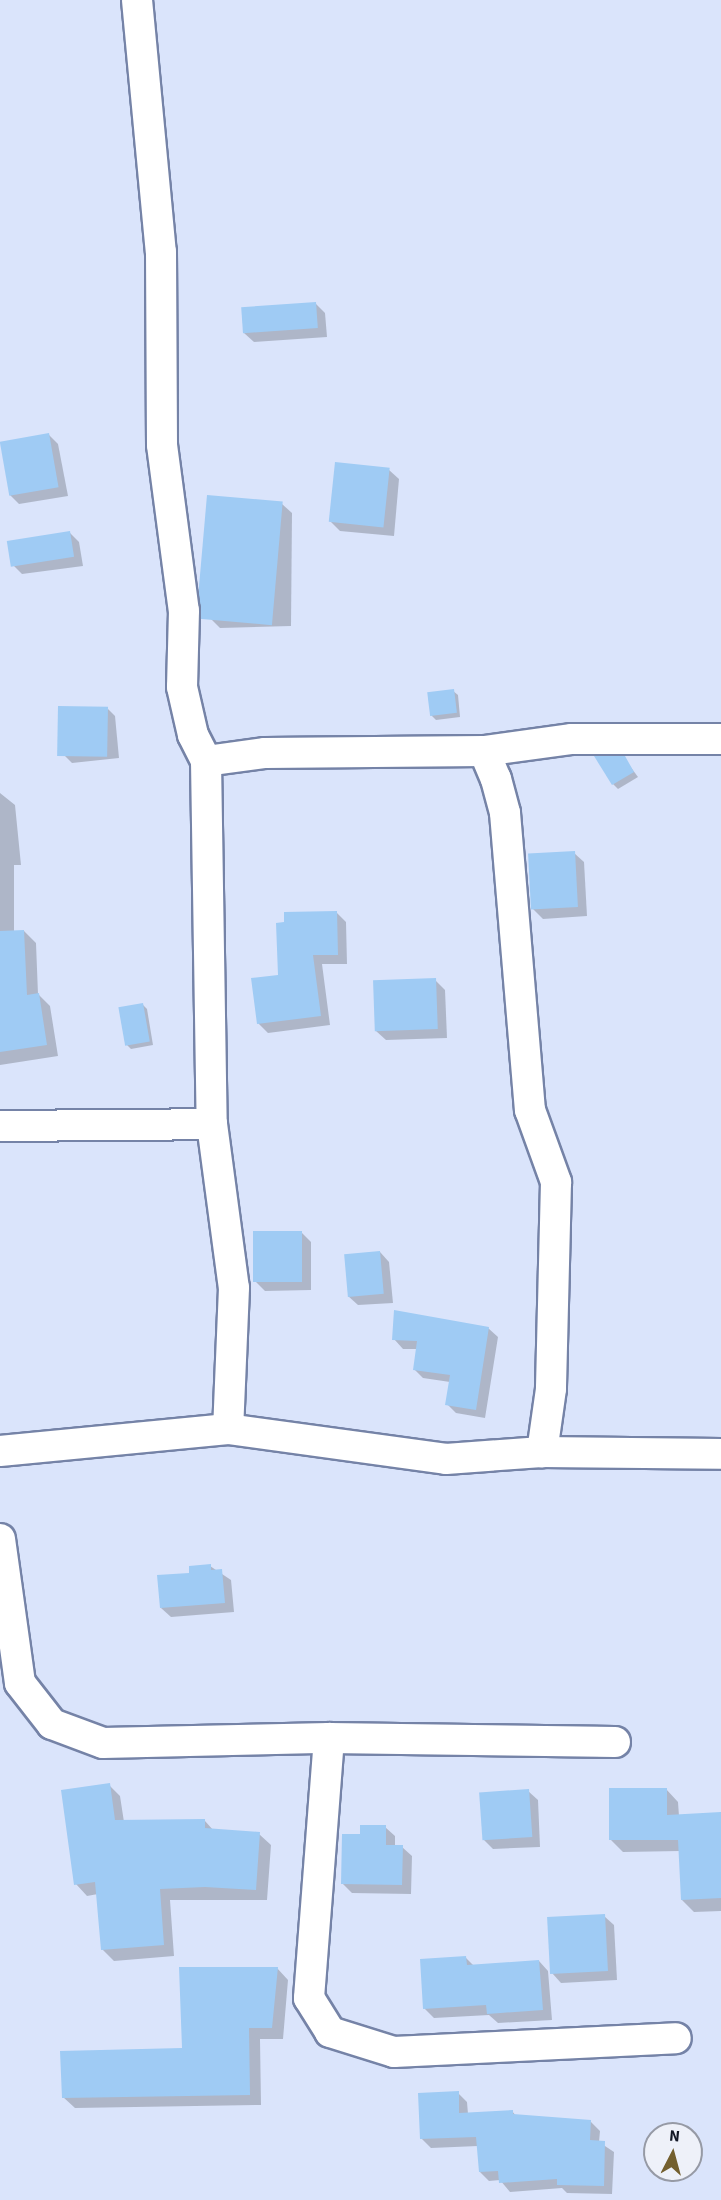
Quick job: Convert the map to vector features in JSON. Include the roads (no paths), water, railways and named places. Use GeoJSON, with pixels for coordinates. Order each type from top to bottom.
{"type":"FeatureCollection","features":[{"type":"Feature","properties":{"kind":"street"},"geometry":{"type":"LineString","coordinates":[[136,0],[161,252],[162,445],[184,611],[182,687],[193,735],[206,761],[212,1124],[234,1288],[228,1429]]}},
{"type":"Feature","properties":{"kind":"street"},"geometry":{"type":"LineString","coordinates":[[206,761],[265,753],[484,751],[572,739],[721,739]]}},
{"type":"Feature","properties":{"kind":"street"},"geometry":{"type":"LineString","coordinates":[[484,751],[505,813],[530,1110],[555,1182],[551,1389],[542,1452]]}},
{"type":"Feature","properties":{"kind":"street"},"geometry":{"type":"LineString","coordinates":[[0,1126],[212,1124]]}},
{"type":"Feature","properties":{"kind":"street"},"geometry":{"type":"LineString","coordinates":[[1,1457],[228,1429],[446,1459],[542,1452],[721,1454]]}},
{"type":"Feature","properties":{"kind":"street"},"geometry":{"type":"LineString","coordinates":[[0,1539],[20,1683],[52,1724],[103,1743],[329,1738],[615,1742]]}},
{"type":"Feature","properties":{"kind":"street"},"geometry":{"type":"LineString","coordinates":[[329,1738],[309,1998],[330,2032],[394,2052],[676,2038]]}}]}
